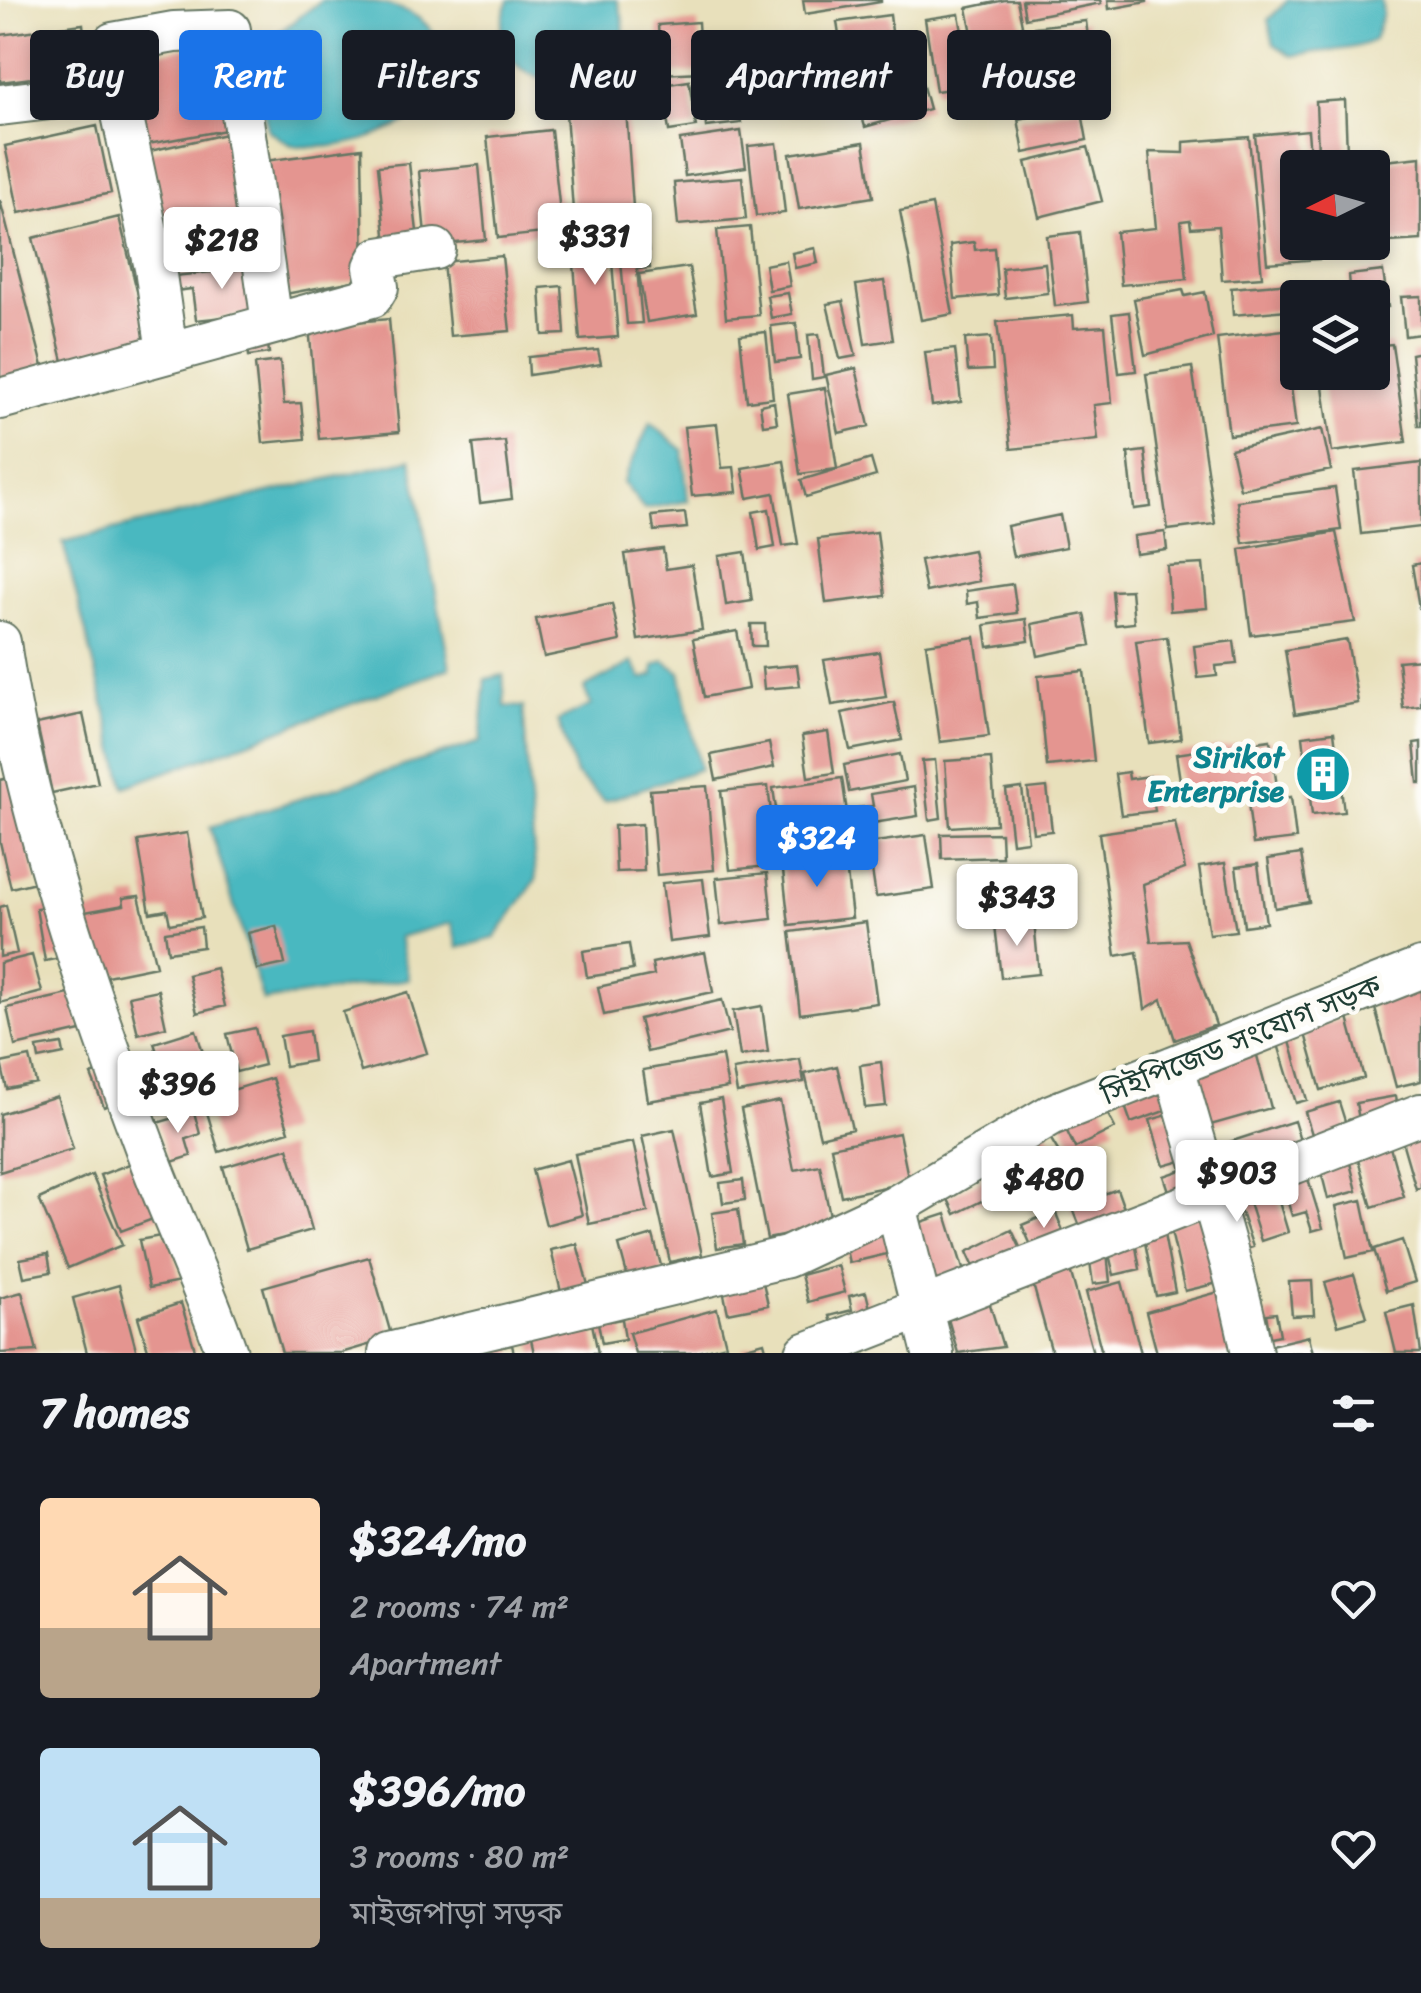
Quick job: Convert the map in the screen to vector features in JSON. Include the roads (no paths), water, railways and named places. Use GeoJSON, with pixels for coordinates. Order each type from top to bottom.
{"type":"FeatureCollection","features":[{"type":"Feature","properties":{"kind":"street"},"geometry":{"type":"LineString","coordinates":[[159,35],[230,30],[272,323]]}},
{"type":"Feature","properties":{"kind":"street"},"geometry":{"type":"LineString","coordinates":[[0,105],[30,101]]}},
{"type":"Feature","properties":{"kind":"street"},"geometry":{"type":"LineString","coordinates":[[124,120],[155,268],[167,352]]}},
{"type":"Feature","properties":{"kind":"street"},"geometry":{"type":"LineString","coordinates":[[0,399],[372,298],[378,286],[374,267],[379,258],[435,250]]}},
{"type":"Feature","properties":{"kind":"street"},"geometry":{"type":"LineString","coordinates":[[1,655],[73,935],[148,1156],[207,1293],[227,1353]]}},
{"type":"Feature","properties":{"kind":"street","name":"সিইপিজেড সংযোগ সড়ক"},"geometry":{"type":"LineString","coordinates":[[389,1353],[516,1338],[787,1257],[896,1206],[1051,1116],[1421,968]]}},
{"type":"Feature","properties":{"kind":"street"},"geometry":{"type":"LineString","coordinates":[[1174,1066],[1208,1199],[1239,1288],[1252,1353]]}},
{"type":"Feature","properties":{"kind":"street"},"geometry":{"type":"LineString","coordinates":[[806,1353],[1421,1114]]}},
{"type":"Feature","properties":{"kind":"street"},"geometry":{"type":"LineString","coordinates":[[896,1206],[932,1353]]}},
{"type":"Feature","properties":{"kind":"water"},"geometry":{"type":"Polygon","coordinates":[[[322,0],[372,2],[411,13],[430,30],[342,30],[342,120],[410,120],[359,141],[338,145],[296,146],[285,142],[268,130],[266,120],[322,120],[322,30],[282,30],[322,0]]]}},
{"type":"Feature","properties":{"kind":"water"},"geometry":{"type":"Polygon","coordinates":[[[509,0],[617,0],[622,30],[535,30],[535,76],[515,62],[515,30],[503,30],[509,0]]]}},
{"type":"Feature","properties":{"kind":"water"},"geometry":{"type":"Polygon","coordinates":[[[1288,0],[1381,0],[1383,13],[1374,40],[1355,47],[1292,56],[1274,44],[1268,20],[1288,0]]]}},
{"type":"Feature","properties":{"kind":"water"},"geometry":{"type":"Polygon","coordinates":[[[650,423],[683,450],[688,501],[644,509],[623,482],[650,423]]]}},
{"type":"Feature","properties":{"kind":"water"},"geometry":{"type":"Polygon","coordinates":[[[411,459],[450,668],[125,787],[63,542],[411,459]]]}},
{"type":"Feature","properties":{"kind":"water"},"geometry":{"type":"Polygon","coordinates":[[[664,661],[680,672],[700,769],[605,801],[576,775],[558,721],[591,705],[584,688],[633,662],[642,679],[654,675],[654,666],[664,661]]]}},
{"type":"Feature","properties":{"kind":"water"},"geometry":{"type":"Polygon","coordinates":[[[503,675],[505,706],[523,707],[536,880],[495,938],[458,948],[451,923],[399,937],[409,979],[263,1001],[210,827],[480,742],[486,679],[503,675]]]}},
{"type":"Feature","properties":{"kind":"place","name":"Sirikot Enterprise"},"geometry":{"type":"Point","coordinates":[1323,774]}}]}
